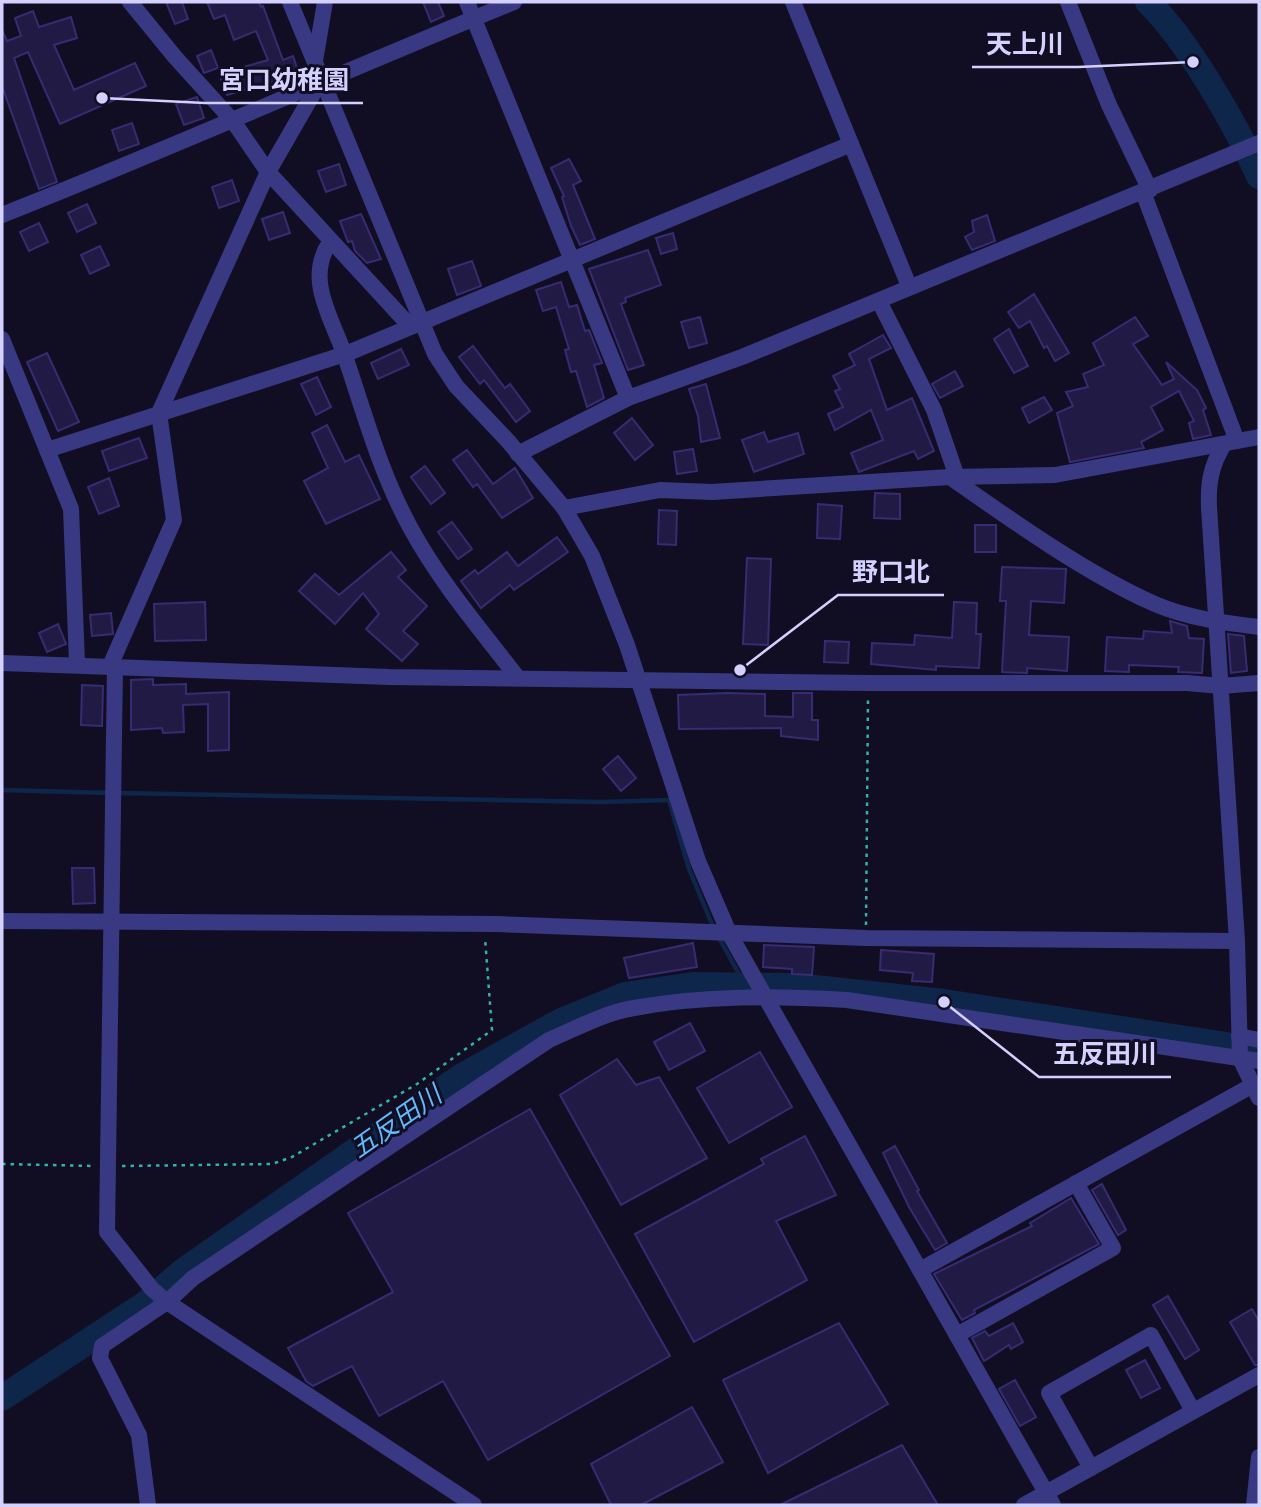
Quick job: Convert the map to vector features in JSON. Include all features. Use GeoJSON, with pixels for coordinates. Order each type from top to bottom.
{"type":"FeatureCollection","features":[{"type":"Feature","properties":{"kind":"street"},"geometry":{"type":"LineString","coordinates":[[130,2],[233,121],[268,173],[330,243],[415,324]]}},
{"type":"Feature","properties":{"kind":"street"},"geometry":{"type":"LineString","coordinates":[[290,2],[415,324],[456,386],[564,508],[592,556],[611,597],[721,933],[758,988],[1049,1499]]}},
{"type":"Feature","properties":{"kind":"street"},"geometry":{"type":"LineString","coordinates":[[314,64],[325,2]]}},
{"type":"Feature","properties":{"kind":"street"},"geometry":{"type":"LineString","coordinates":[[467,2],[628,398]]}},
{"type":"Feature","properties":{"kind":"street"},"geometry":{"type":"LineString","coordinates":[[2,215],[233,121],[321,80],[514,2]]}},
{"type":"Feature","properties":{"kind":"street"},"geometry":{"type":"LineString","coordinates":[[793,2],[909,286]]}},
{"type":"Feature","properties":{"kind":"street"},"geometry":{"type":"LineString","coordinates":[[1068,2],[1147,191],[1230,442]]}},
{"type":"Feature","properties":{"kind":"street"},"geometry":{"type":"LineString","coordinates":[[321,80],[268,173],[159,413],[174,520],[112,666],[114,803],[107,1232],[152,1289],[167,1302],[474,1505]]}},
{"type":"Feature","properties":{"kind":"street"},"geometry":{"type":"LineString","coordinates":[[47,450],[344,354],[851,144]]}},
{"type":"Feature","properties":{"kind":"street"},"geometry":{"type":"LineString","coordinates":[[518,454],[628,398],[742,357],[1250,146]]}},
{"type":"Feature","properties":{"kind":"street"},"geometry":{"type":"LineString","coordinates":[[330,243],[321,255],[321,295],[344,354],[366,426],[410,528],[470,615],[519,678]]}},
{"type":"Feature","properties":{"kind":"street"},"geometry":{"type":"LineString","coordinates":[[879,300],[934,410],[954,477],[1014,523],[1125,589],[1157,604],[1217,621],[1259,626]]}},
{"type":"Feature","properties":{"kind":"street"},"geometry":{"type":"LineString","coordinates":[[3,349],[71,509],[77,663]]}},
{"type":"Feature","properties":{"kind":"street"},"geometry":{"type":"LineString","coordinates":[[564,508],[660,490],[712,492],[954,477],[1055,475],[1259,437]]}},
{"type":"Feature","properties":{"kind":"street"},"geometry":{"type":"LineString","coordinates":[[920,1270],[1076,1183],[1256,1092],[1240,1058],[1237,941],[1208,482],[1213,463],[1230,442]]}},
{"type":"Feature","properties":{"kind":"street"},"geometry":{"type":"LineString","coordinates":[[2,663],[77,663],[389,677],[868,683],[1187,683],[1221,686],[1259,683]]}},
{"type":"Feature","properties":{"kind":"street"},"geometry":{"type":"LineString","coordinates":[[2,921],[112,924],[484,924],[866,938],[1237,941]]}},
{"type":"Feature","properties":{"kind":"street"},"geometry":{"type":"LineString","coordinates":[[148,1505],[138,1435],[100,1357],[102,1346],[167,1302],[193,1278],[549,1040],[596,1019],[632,1008],[758,988],[1259,1061]]}},
{"type":"Feature","properties":{"kind":"street"},"geometry":{"type":"LineString","coordinates":[[1239,1037],[1259,1040]]}},
{"type":"Feature","properties":{"kind":"street"},"geometry":{"type":"LineString","coordinates":[[957,1335],[1113,1248],[1076,1183]]}},
{"type":"Feature","properties":{"kind":"street"},"geometry":{"type":"LineString","coordinates":[[1091,1468],[1049,1393],[1151,1335],[1194,1411]]}},
{"type":"Feature","properties":{"kind":"street"},"geometry":{"type":"LineString","coordinates":[[1024,1505],[1049,1499],[1091,1468],[1259,1375]]}},
{"type":"Feature","properties":{"kind":"street"},"geometry":{"type":"LineString","coordinates":[[1254,1505],[1259,1457]]}},
{"type":"Feature","properties":{"kind":"path"},"geometry":{"type":"LineString","coordinates":[[866,938],[868,683]]}},
{"type":"Feature","properties":{"kind":"path"},"geometry":{"type":"LineString","coordinates":[[2,1164],[272,1164],[312,1147],[417,1084],[452,1056],[492,1030],[484,924]]}},
{"type":"Feature","properties":{"kind":"building"},"geometry":{"type":"Polygon","coordinates":[[[166,2],[182,2],[188,19],[175,24],[166,2]]]}},
{"type":"Feature","properties":{"kind":"building"},"geometry":{"type":"Polygon","coordinates":[[[207,2],[259,2],[261,7],[263,6],[283,60],[293,56],[300,77],[280,84],[278,80],[227,95],[219,74],[268,60],[256,31],[234,40],[225,15],[214,19],[207,2]]]}},
{"type":"Feature","properties":{"kind":"building"},"geometry":{"type":"Polygon","coordinates":[[[423,2],[438,2],[444,16],[431,22],[423,2]]]}},
{"type":"Feature","properties":{"kind":"building"},"geometry":{"type":"Polygon","coordinates":[[[33,11],[39,27],[71,17],[77,38],[54,45],[74,90],[135,63],[146,86],[60,124],[28,52],[14,58],[57,182],[39,189],[2,86],[2,30],[7,41],[21,36],[15,18],[33,11]]]}},
{"type":"Feature","properties":{"kind":"building"},"geometry":{"type":"Polygon","coordinates":[[[211,50],[218,68],[204,73],[197,56],[211,50]]]}},
{"type":"Feature","properties":{"kind":"building"},"geometry":{"type":"Polygon","coordinates":[[[197,97],[204,118],[184,125],[176,104],[197,97]]]}},
{"type":"Feature","properties":{"kind":"building"},"geometry":{"type":"Polygon","coordinates":[[[132,123],[139,144],[119,151],[112,130],[132,123]]]}},
{"type":"Feature","properties":{"kind":"building"},"geometry":{"type":"Polygon","coordinates":[[[569,159],[581,181],[573,185],[595,239],[580,245],[571,226],[562,197],[564,196],[551,168],[569,159]]]}},
{"type":"Feature","properties":{"kind":"building"},"geometry":{"type":"Polygon","coordinates":[[[339,164],[346,185],[326,192],[318,171],[339,164]]]}},
{"type":"Feature","properties":{"kind":"building"},"geometry":{"type":"Polygon","coordinates":[[[232,180],[239,201],[219,208],[212,187],[232,180]]]}},
{"type":"Feature","properties":{"kind":"building"},"geometry":{"type":"Polygon","coordinates":[[[87,204],[96,223],[77,232],[68,213],[87,204]]]}},
{"type":"Feature","properties":{"kind":"building"},"geometry":{"type":"Polygon","coordinates":[[[283,212],[290,233],[269,240],[262,219],[283,212]]]}},
{"type":"Feature","properties":{"kind":"building"},"geometry":{"type":"Polygon","coordinates":[[[361,214],[381,259],[367,263],[355,251],[352,241],[348,242],[340,221],[361,214]]]}},
{"type":"Feature","properties":{"kind":"building"},"geometry":{"type":"Polygon","coordinates":[[[987,215],[995,241],[972,250],[965,237],[974,232],[972,221],[987,215]]]}},
{"type":"Feature","properties":{"kind":"building"},"geometry":{"type":"Polygon","coordinates":[[[39,223],[48,242],[29,251],[20,232],[39,223]]]}},
{"type":"Feature","properties":{"kind":"building"},"geometry":{"type":"Polygon","coordinates":[[[673,233],[677,249],[661,254],[656,238],[673,233]]]}},
{"type":"Feature","properties":{"kind":"building"},"geometry":{"type":"Polygon","coordinates":[[[100,246],[109,265],[90,274],[81,255],[100,246]]]}},
{"type":"Feature","properties":{"kind":"building"},"geometry":{"type":"Polygon","coordinates":[[[648,250],[661,285],[625,298],[626,302],[621,304],[644,365],[628,370],[589,269],[648,250]]]}},
{"type":"Feature","properties":{"kind":"building"},"geometry":{"type":"Polygon","coordinates":[[[472,261],[481,286],[457,295],[448,269],[472,261]]]}},
{"type":"Feature","properties":{"kind":"building"},"geometry":{"type":"Polygon","coordinates":[[[561,282],[569,307],[577,305],[585,331],[589,330],[602,363],[594,365],[604,398],[587,407],[576,371],[571,372],[565,350],[569,349],[556,307],[543,311],[536,290],[561,282]]]}},
{"type":"Feature","properties":{"kind":"building"},"geometry":{"type":"Polygon","coordinates":[[[1034,294],[1069,353],[1055,361],[1047,346],[1044,348],[1030,321],[1019,328],[1008,312],[1034,294]]]}},
{"type":"Feature","properties":{"kind":"building"},"geometry":{"type":"Polygon","coordinates":[[[700,317],[707,343],[689,348],[681,322],[700,317]]]}},
{"type":"Feature","properties":{"kind":"building"},"geometry":{"type":"Polygon","coordinates":[[[1135,317],[1148,336],[1133,344],[1162,385],[1174,379],[1166,362],[1197,390],[1206,408],[1203,410],[1211,435],[1193,439],[1189,423],[1194,421],[1179,391],[1151,407],[1163,430],[1141,442],[1144,448],[1070,462],[1057,413],[1073,406],[1066,392],[1088,387],[1083,374],[1104,365],[1093,343],[1135,317]]]}},
{"type":"Feature","properties":{"kind":"building"},"geometry":{"type":"Polygon","coordinates":[[[1009,329],[1028,366],[1014,373],[994,339],[1009,329]]]}},
{"type":"Feature","properties":{"kind":"building"},"geometry":{"type":"Polygon","coordinates":[[[883,335],[891,348],[869,359],[887,410],[912,398],[934,451],[918,459],[914,451],[859,472],[851,453],[883,440],[871,410],[835,430],[828,414],[843,407],[835,391],[840,389],[833,376],[855,365],[849,354],[883,335]]]}},
{"type":"Feature","properties":{"kind":"building"},"geometry":{"type":"Polygon","coordinates":[[[473,346],[505,388],[510,384],[530,411],[516,422],[484,380],[480,384],[459,357],[473,346]]]}},
{"type":"Feature","properties":{"kind":"building"},"geometry":{"type":"Polygon","coordinates":[[[401,349],[409,365],[378,379],[371,363],[401,349]]]}},
{"type":"Feature","properties":{"kind":"building"},"geometry":{"type":"Polygon","coordinates":[[[47,353],[79,422],[58,431],[27,362],[47,353]]]}},
{"type":"Feature","properties":{"kind":"building"},"geometry":{"type":"Polygon","coordinates":[[[955,371],[963,386],[940,398],[932,384],[955,371]]]}},
{"type":"Feature","properties":{"kind":"building"},"geometry":{"type":"Polygon","coordinates":[[[317,377],[331,407],[316,415],[301,384],[317,377]]]}},
{"type":"Feature","properties":{"kind":"building"},"geometry":{"type":"Polygon","coordinates":[[[706,384],[720,438],[701,442],[698,416],[689,389],[706,384]]]}},
{"type":"Feature","properties":{"kind":"building"},"geometry":{"type":"Polygon","coordinates":[[[1044,397],[1052,410],[1029,423],[1022,408],[1044,397]]]}},
{"type":"Feature","properties":{"kind":"building"},"geometry":{"type":"Polygon","coordinates":[[[632,418],[653,445],[635,460],[614,433],[632,418]]]}},
{"type":"Feature","properties":{"kind":"building"},"geometry":{"type":"Polygon","coordinates":[[[327,425],[345,462],[359,455],[380,499],[326,524],[304,481],[328,468],[312,433],[327,425]]]}},
{"type":"Feature","properties":{"kind":"building"},"geometry":{"type":"Polygon","coordinates":[[[764,432],[768,442],[798,433],[804,454],[754,472],[742,440],[764,432]]]}},
{"type":"Feature","properties":{"kind":"building"},"geometry":{"type":"Polygon","coordinates":[[[139,438],[147,458],[109,471],[102,451],[139,438]]]}},
{"type":"Feature","properties":{"kind":"building"},"geometry":{"type":"Polygon","coordinates":[[[693,449],[697,471],[677,474],[674,452],[693,449]]]}},
{"type":"Feature","properties":{"kind":"building"},"geometry":{"type":"Polygon","coordinates":[[[467,450],[493,484],[515,468],[533,498],[502,518],[477,484],[473,487],[453,460],[467,450]]]}},
{"type":"Feature","properties":{"kind":"building"},"geometry":{"type":"Polygon","coordinates":[[[425,466],[445,493],[431,504],[411,477],[425,466]]]}},
{"type":"Feature","properties":{"kind":"building"},"geometry":{"type":"Polygon","coordinates":[[[109,478],[119,506],[99,514],[88,487],[109,478]]]}},
{"type":"Feature","properties":{"kind":"building"},"geometry":{"type":"Polygon","coordinates":[[[875,493],[900,494],[900,519],[874,518],[875,493]]]}},
{"type":"Feature","properties":{"kind":"building"},"geometry":{"type":"Polygon","coordinates":[[[818,504],[842,506],[840,539],[817,538],[818,504]]]}},
{"type":"Feature","properties":{"kind":"building"},"geometry":{"type":"Polygon","coordinates":[[[659,510],[677,511],[676,545],[658,544],[659,510]]]}},
{"type":"Feature","properties":{"kind":"building"},"geometry":{"type":"Polygon","coordinates":[[[452,522],[472,549],[458,559],[438,532],[452,522]]]}},
{"type":"Feature","properties":{"kind":"building"},"geometry":{"type":"Polygon","coordinates":[[[975,525],[996,525],[996,552],[975,552],[975,525]]]}},
{"type":"Feature","properties":{"kind":"building"},"geometry":{"type":"Polygon","coordinates":[[[557,537],[568,552],[514,590],[510,585],[481,608],[461,581],[475,570],[478,574],[507,552],[518,566],[557,537]]]}},
{"type":"Feature","properties":{"kind":"building"},"geometry":{"type":"Polygon","coordinates":[[[391,552],[406,570],[398,577],[427,606],[403,631],[418,644],[402,661],[366,629],[379,614],[363,593],[335,624],[299,591],[315,574],[339,595],[391,552]]]}},
{"type":"Feature","properties":{"kind":"building"},"geometry":{"type":"Polygon","coordinates":[[[747,558],[771,559],[768,645],[743,644],[747,558]]]}},
{"type":"Feature","properties":{"kind":"building"},"geometry":{"type":"Polygon","coordinates":[[[1002,567],[1066,569],[1064,603],[1031,601],[1029,635],[1069,637],[1067,671],[1027,668],[1027,673],[1002,672],[1006,601],[1000,601],[1002,567]]]}},
{"type":"Feature","properties":{"kind":"building"},"geometry":{"type":"Polygon","coordinates":[[[205,602],[206,640],[155,641],[154,604],[205,602]]]}},
{"type":"Feature","properties":{"kind":"building"},"geometry":{"type":"Polygon","coordinates":[[[954,602],[977,603],[976,634],[981,634],[979,668],[936,666],[936,670],[871,664],[872,643],[914,645],[915,635],[952,638],[954,602]]]}},
{"type":"Feature","properties":{"kind":"building"},"geometry":{"type":"Polygon","coordinates":[[[111,613],[113,634],[92,636],[90,615],[111,613]]]}},
{"type":"Feature","properties":{"kind":"building"},"geometry":{"type":"Polygon","coordinates":[[[1170,621],[1187,626],[1189,638],[1204,639],[1202,673],[1178,672],[1179,667],[1129,665],[1129,672],[1105,671],[1107,637],[1143,639],[1144,631],[1172,633],[1170,621]]]}},
{"type":"Feature","properties":{"kind":"building"},"geometry":{"type":"Polygon","coordinates":[[[58,624],[66,644],[47,652],[39,633],[58,624]]]}},
{"type":"Feature","properties":{"kind":"building"},"geometry":{"type":"Polygon","coordinates":[[[1228,634],[1244,636],[1247,671],[1231,673],[1228,634]]]}},
{"type":"Feature","properties":{"kind":"building"},"geometry":{"type":"Polygon","coordinates":[[[825,641],[849,642],[848,663],[824,662],[825,641]]]}},
{"type":"Feature","properties":{"kind":"building"},"geometry":{"type":"Polygon","coordinates":[[[153,679],[153,685],[186,684],[186,694],[229,692],[229,750],[208,751],[208,704],[183,705],[184,732],[163,733],[162,728],[131,730],[131,680],[153,679]]]}},
{"type":"Feature","properties":{"kind":"building"},"geometry":{"type":"Polygon","coordinates":[[[82,685],[103,686],[102,726],[81,725],[82,685]]]}},
{"type":"Feature","properties":{"kind":"building"},"geometry":{"type":"Polygon","coordinates":[[[793,693],[812,693],[812,720],[818,720],[818,740],[781,736],[781,728],[679,729],[678,695],[765,694],[765,716],[793,717],[793,693]]]}},
{"type":"Feature","properties":{"kind":"building"},"geometry":{"type":"Polygon","coordinates":[[[618,756],[636,778],[621,791],[603,769],[618,756]]]}},
{"type":"Feature","properties":{"kind":"building"},"geometry":{"type":"Polygon","coordinates":[[[72,868],[94,868],[95,903],[73,904],[72,868]]]}},
{"type":"Feature","properties":{"kind":"building"},"geometry":{"type":"Polygon","coordinates":[[[693,943],[697,967],[629,978],[624,958],[693,943]]]}},
{"type":"Feature","properties":{"kind":"building"},"geometry":{"type":"Polygon","coordinates":[[[764,945],[814,947],[812,975],[792,974],[792,969],[763,967],[764,945]]]}},
{"type":"Feature","properties":{"kind":"building"},"geometry":{"type":"Polygon","coordinates":[[[881,950],[934,954],[932,982],[912,981],[913,973],[880,970],[881,950]]]}},
{"type":"Feature","properties":{"kind":"building"},"geometry":{"type":"Polygon","coordinates":[[[690,1023],[705,1051],[669,1070],[654,1042],[690,1023]]]}},
{"type":"Feature","properties":{"kind":"building"},"geometry":{"type":"Polygon","coordinates":[[[760,1052],[792,1107],[729,1143],[697,1088],[760,1052]]]}},
{"type":"Feature","properties":{"kind":"building"},"geometry":{"type":"Polygon","coordinates":[[[617,1059],[636,1085],[659,1077],[707,1158],[621,1205],[560,1095],[617,1059]]]}},
{"type":"Feature","properties":{"kind":"building"},"geometry":{"type":"Polygon","coordinates":[[[530,1109],[670,1356],[488,1460],[443,1381],[379,1416],[352,1366],[313,1386],[306,1381],[288,1348],[393,1292],[348,1213],[530,1109]]]}},
{"type":"Feature","properties":{"kind":"building"},"geometry":{"type":"Polygon","coordinates":[[[805,1136],[836,1195],[776,1221],[807,1280],[694,1342],[635,1234],[764,1164],[761,1159],[805,1136]]]}},
{"type":"Feature","properties":{"kind":"building"},"geometry":{"type":"Polygon","coordinates":[[[895,1146],[947,1243],[935,1250],[909,1207],[883,1153],[895,1146]]]}},
{"type":"Feature","properties":{"kind":"building"},"geometry":{"type":"Polygon","coordinates":[[[1102,1184],[1126,1230],[1118,1235],[1092,1190],[1102,1184]]]}},
{"type":"Feature","properties":{"kind":"building"},"geometry":{"type":"Polygon","coordinates":[[[1071,1198],[1099,1244],[974,1310],[975,1313],[962,1320],[934,1274],[1032,1226],[1030,1223],[1071,1198]]]}},
{"type":"Feature","properties":{"kind":"building"},"geometry":{"type":"Polygon","coordinates":[[[1168,1296],[1199,1350],[1185,1359],[1153,1305],[1168,1296]]]}},
{"type":"Feature","properties":{"kind":"building"},"geometry":{"type":"Polygon","coordinates":[[[1252,1309],[1259,1321],[1259,1365],[1255,1365],[1230,1322],[1252,1309]]]}},
{"type":"Feature","properties":{"kind":"building"},"geometry":{"type":"Polygon","coordinates":[[[839,1323],[888,1404],[768,1473],[723,1380],[839,1323]]]}},
{"type":"Feature","properties":{"kind":"building"},"geometry":{"type":"Polygon","coordinates":[[[1013,1323],[1023,1342],[1011,1349],[1009,1345],[984,1361],[972,1338],[985,1331],[989,1336],[1013,1323]]]}},
{"type":"Feature","properties":{"kind":"building"},"geometry":{"type":"Polygon","coordinates":[[[1145,1360],[1160,1388],[1141,1398],[1126,1370],[1145,1360]]]}},
{"type":"Feature","properties":{"kind":"building"},"geometry":{"type":"Polygon","coordinates":[[[1015,1380],[1036,1417],[1020,1426],[999,1389],[1015,1380]]]}},
{"type":"Feature","properties":{"kind":"building"},"geometry":{"type":"Polygon","coordinates":[[[692,1407],[723,1462],[641,1505],[611,1505],[591,1464],[692,1407]]]}},
{"type":"Feature","properties":{"kind":"building"},"geometry":{"type":"Polygon","coordinates":[[[902,1445],[938,1505],[780,1505],[902,1445]]]}},
{"type":"Feature","properties":{"kind":"waterway"},"geometry":{"type":"LineString","coordinates":[[1148,2],[1179,38],[1210,84],[1259,176]]}},
{"type":"Feature","properties":{"kind":"waterway"},"geometry":{"type":"LineString","coordinates":[[2,790],[109,793]]}},
{"type":"Feature","properties":{"kind":"waterway"},"geometry":{"type":"LineString","coordinates":[[118,793],[601,802],[669,800],[689,869],[714,929]]}},
{"type":"Feature","properties":{"kind":"waterway"},"geometry":{"type":"LineString","coordinates":[[718,936],[745,985]]}},
{"type":"Feature","properties":{"kind":"waterway","name":"五反田川"},"geometry":{"type":"LineString","coordinates":[[2,1398],[145,1304],[182,1272],[462,1076],[561,1021],[625,995],[692,985],[797,986],[944,1002],[1259,1050]]}},
{"type":"Feature","properties":{"kind":"place","name":"天上川"},"geometry":{"type":"Point","coordinates":[1193,62]}},
{"type":"Feature","properties":{"kind":"place","name":"宮口幼稚園"},"geometry":{"type":"Point","coordinates":[102,98]}},
{"type":"Feature","properties":{"kind":"place","name":"野口北"},"geometry":{"type":"Point","coordinates":[740,670]}},
{"type":"Feature","properties":{"kind":"place","name":"五反田川"},"geometry":{"type":"Point","coordinates":[944,1002]}}]}
